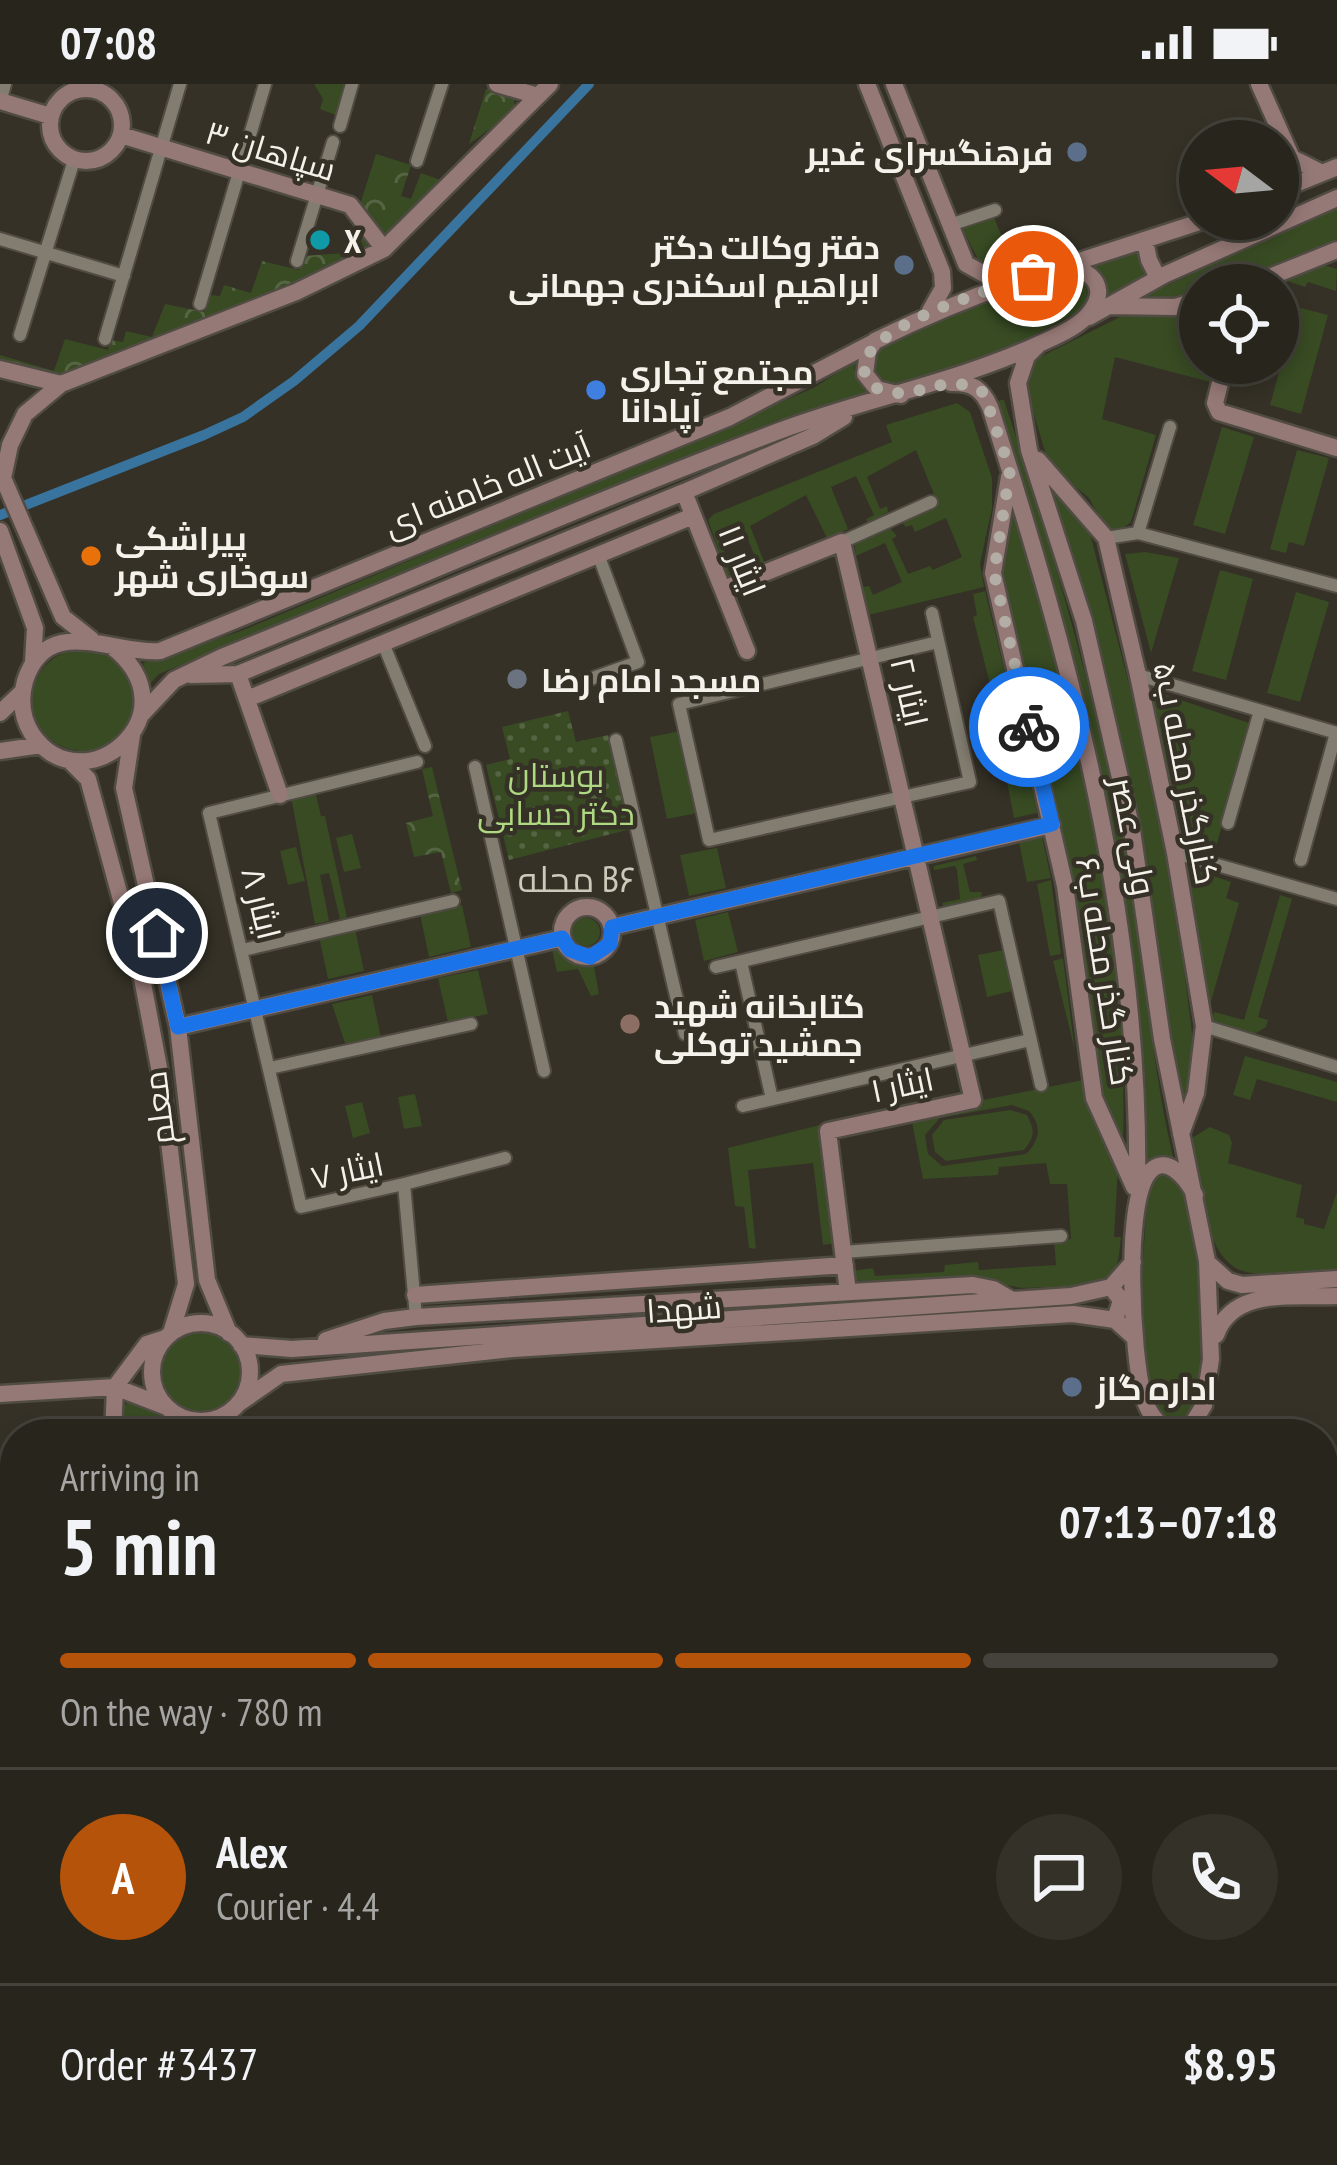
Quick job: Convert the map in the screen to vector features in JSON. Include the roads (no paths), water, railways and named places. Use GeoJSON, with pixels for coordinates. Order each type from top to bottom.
{"type":"FeatureCollection","features":[{"type":"Feature","properties":{"kind":"main road"},"geometry":{"type":"LineString","coordinates":[[497,84],[532,88]]}},
{"type":"Feature","properties":{"kind":"main road"},"geometry":{"type":"LineString","coordinates":[[867,84],[942,272],[939,300],[928,314]]}},
{"type":"Feature","properties":{"kind":"main road"},"geometry":{"type":"LineString","coordinates":[[894,84],[966,264],[1004,285]]}},
{"type":"Feature","properties":{"kind":"main road"},"geometry":{"type":"LineString","coordinates":[[1249,84],[1265,120]]}},
{"type":"Feature","properties":{"kind":"main road"},"geometry":{"type":"LineString","coordinates":[[1259,84],[1292,158],[1329,170]]}},
{"type":"Feature","properties":{"kind":"main road"},"geometry":{"type":"LineString","coordinates":[[94,87],[120,111],[121,135],[108,154],[97,160],[74,160],[56,147],[50,116],[71,91],[94,87]]}},
{"type":"Feature","properties":{"kind":"main road"},"geometry":{"type":"LineString","coordinates":[[91,640],[63,617],[2,475],[25,414],[61,384],[296,292],[384,249],[532,88]]}},
{"type":"Feature","properties":{"kind":"main road"},"geometry":{"type":"LineString","coordinates":[[0,102],[50,116]]}},
{"type":"Feature","properties":{"kind":"main road","name":"سپاهان ۳"},"geometry":{"type":"LineString","coordinates":[[121,135],[350,205],[384,249]]}},
{"type":"Feature","properties":{"kind":"main road"},"geometry":{"type":"LineString","coordinates":[[1299,182],[1329,170]]}},
{"type":"Feature","properties":{"kind":"main road"},"geometry":{"type":"LineString","coordinates":[[1083,320],[1158,278],[1337,198]]}},
{"type":"Feature","properties":{"kind":"main road"},"geometry":{"type":"LineString","coordinates":[[1062,266],[1179,229]]}},
{"type":"Feature","properties":{"kind":"main road"},"geometry":{"type":"LineString","coordinates":[[1145,241],[1158,278]]}},
{"type":"Feature","properties":{"kind":"main road"},"geometry":{"type":"LineString","coordinates":[[1299,265],[1337,250]]}},
{"type":"Feature","properties":{"kind":"main road"},"geometry":{"type":"LineString","coordinates":[[1062,266],[1084,269],[1097,285],[1097,298],[1083,320]]}},
{"type":"Feature","properties":{"kind":"main road","name":"آیت اله خامنه ای"},"geometry":{"type":"LineString","coordinates":[[111,646],[136,653],[180,643],[730,417],[928,314],[1062,266]]}},
{"type":"Feature","properties":{"kind":"main road"},"geometry":{"type":"LineString","coordinates":[[1108,306],[1179,306]]}},
{"type":"Feature","properties":{"kind":"main road","name":"آیت اله خامنه ای"},"geometry":{"type":"LineString","coordinates":[[142,714],[155,696],[184,675],[684,467],[786,429],[938,383],[1039,344],[1083,320]]}},
{"type":"Feature","properties":{"kind":"main road"},"geometry":{"type":"LineString","coordinates":[[875,341],[868,351],[865,374],[877,389],[901,395]]}},
{"type":"Feature","properties":{"kind":"main road","name":"ولی عصر"},"geometry":{"type":"LineString","coordinates":[[1039,344],[1022,368],[1020,396],[1029,449],[1084,621],[1132,830],[1162,1039],[1207,1261],[1211,1347],[1204,1405]]}},
{"type":"Feature","properties":{"kind":"main road"},"geometry":{"type":"LineString","coordinates":[[0,369],[61,384]]}},
{"type":"Feature","properties":{"kind":"main road"},"geometry":{"type":"LineString","coordinates":[[938,383],[973,386],[984,393],[990,407]]}},
{"type":"Feature","properties":{"kind":"main road"},"geometry":{"type":"LineString","coordinates":[[1220,384],[1215,403],[1219,412],[1337,448]]}},
{"type":"Feature","properties":{"kind":"main road"},"geometry":{"type":"LineString","coordinates":[[990,407],[994,396],[1008,392],[1020,396]]}},
{"type":"Feature","properties":{"kind":"main road"},"geometry":{"type":"LineString","coordinates":[[184,675],[238,674],[684,492],[813,436],[865,405]]}},
{"type":"Feature","properties":{"kind":"main road","name":"ولی عصر"},"geometry":{"type":"LineString","coordinates":[[990,407],[1068,664],[1116,894],[1136,1068],[1133,1262],[1143,1396]]}},
{"type":"Feature","properties":{"kind":"main road","name":"کنارگذر محله ب۵"},"geometry":{"type":"LineString","coordinates":[[1029,449],[1106,538],[1138,675],[1204,1026],[1196,1093],[1181,1135]]}},
{"type":"Feature","properties":{"kind":"main road","name":"کنار گذر محله ب۶"},"geometry":{"type":"LineString","coordinates":[[1010,470],[994,573],[1065,886],[1094,1098],[1137,1202]]}},
{"type":"Feature","properties":{"kind":"main road","name":"ایثار ۱۱"},"geometry":{"type":"LineString","coordinates":[[684,492],[747,651]]}},
{"type":"Feature","properties":{"kind":"main road"},"geometry":{"type":"LineString","coordinates":[[247,699],[693,516]]}},
{"type":"Feature","properties":{"kind":"main road"},"geometry":{"type":"LineString","coordinates":[[3,537],[35,628],[34,662],[22,692],[22,711],[41,745],[68,760],[88,779],[141,973],[162,1083],[187,1284],[169,1335],[152,1364],[157,1394],[175,1419]]}},
{"type":"Feature","properties":{"kind":"main road"},"geometry":{"type":"LineString","coordinates":[[724,589],[842,542]]}},
{"type":"Feature","properties":{"kind":"main road","name":"ایثار ۲"},"geometry":{"type":"LineString","coordinates":[[842,542],[918,856]]}},
{"type":"Feature","properties":{"kind":"main road"},"geometry":{"type":"LineString","coordinates":[[34,662],[53,646],[91,640],[111,646],[138,675],[142,714],[133,735],[104,757],[68,760]]}},
{"type":"Feature","properties":{"kind":"main road"},"geometry":{"type":"LineString","coordinates":[[238,674],[280,795]]}},
{"type":"Feature","properties":{"kind":"main road"},"geometry":{"type":"LineString","coordinates":[[0,713],[22,692]]}},
{"type":"Feature","properties":{"kind":"main road","name":"معلم"},"geometry":{"type":"LineString","coordinates":[[133,735],[124,788],[178,1027],[208,1280],[235,1339]]}},
{"type":"Feature","properties":{"kind":"main road"},"geometry":{"type":"LineString","coordinates":[[0,752],[41,745]]}},
{"type":"Feature","properties":{"kind":"main road"},"geometry":{"type":"LineString","coordinates":[[612,927],[1052,824]]}},
{"type":"Feature","properties":{"kind":"main road","name":"ایثار ۱"},"geometry":{"type":"LineString","coordinates":[[848,1292],[828,1131],[973,1100],[918,856]]}},
{"type":"Feature","properties":{"kind":"main road"},"geometry":{"type":"LineString","coordinates":[[582,907],[598,908],[612,927],[610,944],[590,957],[570,950],[562,938],[568,915],[582,907]]}},
{"type":"Feature","properties":{"kind":"main road"},"geometry":{"type":"LineString","coordinates":[[178,1027],[562,938]]}},
{"type":"Feature","properties":{"kind":"main road"},"geometry":{"type":"LineString","coordinates":[[1137,1202],[1146,1177],[1165,1166],[1182,1173],[1195,1195]]}},
{"type":"Feature","properties":{"kind":"main road"},"geometry":{"type":"LineString","coordinates":[[415,1294],[844,1259]]}},
{"type":"Feature","properties":{"kind":"main road"},"geometry":{"type":"LineString","coordinates":[[1207,1261],[1241,1294],[1337,1296]]}},
{"type":"Feature","properties":{"kind":"main road"},"geometry":{"type":"LineString","coordinates":[[1133,1262],[1111,1287],[1121,1300],[1115,1320],[1136,1338]]}},
{"type":"Feature","properties":{"kind":"main road"},"geometry":{"type":"LineString","coordinates":[[1211,1347],[1221,1321],[1241,1294],[1337,1279]]}},
{"type":"Feature","properties":{"kind":"main road"},"geometry":{"type":"LineString","coordinates":[[187,1284],[201,1285],[208,1280]]}},
{"type":"Feature","properties":{"kind":"main road"},"geometry":{"type":"LineString","coordinates":[[293,1372],[299,1348],[384,1321],[973,1285],[1013,1300]]}},
{"type":"Feature","properties":{"kind":"main road","name":"شهدا"},"geometry":{"type":"LineString","coordinates":[[234,1408],[268,1379],[293,1372],[640,1334],[1083,1294],[1111,1287]]}},
{"type":"Feature","properties":{"kind":"main road","name":"شهدا"},"geometry":{"type":"LineString","coordinates":[[235,1339],[299,1348],[1072,1314],[1115,1320]]}},
{"type":"Feature","properties":{"kind":"main road"},"geometry":{"type":"LineString","coordinates":[[114,1419],[115,1388],[147,1344],[194,1324],[219,1327],[235,1339],[249,1369],[245,1393],[228,1419]]}},
{"type":"Feature","properties":{"kind":"main road"},"geometry":{"type":"LineString","coordinates":[[0,1394],[115,1388],[190,1419]]}},
{"type":"Feature","properties":{"kind":"main road"},"geometry":{"type":"LineString","coordinates":[[1143,1396],[1154,1419]]}},
{"type":"Feature","properties":{"kind":"main road"},"geometry":{"type":"LineString","coordinates":[[1143,1396],[1146,1419]]}},
{"type":"Feature","properties":{"kind":"main road"},"geometry":{"type":"LineString","coordinates":[[1195,1419],[1204,1405]]}},
{"type":"Feature","properties":{"kind":"main road"},"geometry":{"type":"LineString","coordinates":[[1202,1419],[1204,1405]]}},
{"type":"Feature","properties":{"kind":"main road"},"geometry":{"type":"LineString","coordinates":[[210,1419],[234,1408]]}},
{"type":"Feature","properties":{"kind":"street"},"geometry":{"type":"LineString","coordinates":[[0,102],[5,84]]}},
{"type":"Feature","properties":{"kind":"street"},"geometry":{"type":"LineString","coordinates":[[105,339],[180,84]]}},
{"type":"Feature","properties":{"kind":"street"},"geometry":{"type":"LineString","coordinates":[[200,304],[265,84]]}},
{"type":"Feature","properties":{"kind":"street"},"geometry":{"type":"LineString","coordinates":[[340,125],[352,84]]}},
{"type":"Feature","properties":{"kind":"street"},"geometry":{"type":"LineString","coordinates":[[417,161],[442,84]]}},
{"type":"Feature","properties":{"kind":"street"},"geometry":{"type":"LineString","coordinates":[[297,261],[333,142]]}},
{"type":"Feature","properties":{"kind":"street"},"geometry":{"type":"LineString","coordinates":[[20,335],[74,160]]}},
{"type":"Feature","properties":{"kind":"street"},"geometry":{"type":"LineString","coordinates":[[950,225],[995,210]]}},
{"type":"Feature","properties":{"kind":"street"},"geometry":{"type":"LineString","coordinates":[[0,239],[124,276]]}},
{"type":"Feature","properties":{"kind":"street"},"geometry":{"type":"LineString","coordinates":[[1138,532],[1170,427]]}},
{"type":"Feature","properties":{"kind":"street"},"geometry":{"type":"LineString","coordinates":[[842,542],[931,502]]}},
{"type":"Feature","properties":{"kind":"street"},"geometry":{"type":"LineString","coordinates":[[1106,538],[1138,532],[1337,586]]}},
{"type":"Feature","properties":{"kind":"street"},"geometry":{"type":"LineString","coordinates":[[579,683],[638,662],[598,554]]}},
{"type":"Feature","properties":{"kind":"street"},"geometry":{"type":"LineString","coordinates":[[932,613],[970,782],[710,840],[679,704],[938,642]]}},
{"type":"Feature","properties":{"kind":"street"},"geometry":{"type":"LineString","coordinates":[[382,643],[425,746]]}},
{"type":"Feature","properties":{"kind":"street"},"geometry":{"type":"LineString","coordinates":[[1138,675],[1337,733],[1301,860]]}},
{"type":"Feature","properties":{"kind":"street"},"geometry":{"type":"LineString","coordinates":[[1228,824],[1260,711]]}},
{"type":"Feature","properties":{"kind":"street"},"geometry":{"type":"LineString","coordinates":[[616,740],[685,1034]]}},
{"type":"Feature","properties":{"kind":"street"},"geometry":{"type":"LineString","coordinates":[[280,795],[418,762]]}},
{"type":"Feature","properties":{"kind":"street"},"geometry":{"type":"LineString","coordinates":[[475,766],[544,1071]]}},
{"type":"Feature","properties":{"kind":"street","name":"ایثار ۸"},"geometry":{"type":"LineString","coordinates":[[257,1008],[209,813],[280,795]]}},
{"type":"Feature","properties":{"kind":"street"},"geometry":{"type":"LineString","coordinates":[[1174,853],[1337,899]]}},
{"type":"Feature","properties":{"kind":"street"},"geometry":{"type":"LineString","coordinates":[[243,950],[453,901]]}},
{"type":"Feature","properties":{"kind":"street"},"geometry":{"type":"LineString","coordinates":[[716,967],[999,901],[1041,1085]]}},
{"type":"Feature","properties":{"kind":"street"},"geometry":{"type":"LineString","coordinates":[[740,962],[772,1099]]}},
{"type":"Feature","properties":{"kind":"street","name":"ایثار ۷"},"geometry":{"type":"LineString","coordinates":[[257,1008],[301,1207],[404,1184],[416,1318]]}},
{"type":"Feature","properties":{"kind":"street"},"geometry":{"type":"LineString","coordinates":[[270,1068],[471,1024]]}},
{"type":"Feature","properties":{"kind":"street"},"geometry":{"type":"LineString","coordinates":[[1204,1026],[1337,1067]]}},
{"type":"Feature","properties":{"kind":"street"},"geometry":{"type":"LineString","coordinates":[[743,1106],[1030,1040]]}},
{"type":"Feature","properties":{"kind":"street"},"geometry":{"type":"LineString","coordinates":[[404,1184],[505,1158]]}},
{"type":"Feature","properties":{"kind":"street"},"geometry":{"type":"LineString","coordinates":[[844,1259],[1061,1236]]}},
{"type":"Feature","properties":{"kind":"waterway"},"geometry":{"type":"LineString","coordinates":[[0,515],[204,435],[243,417],[294,381],[359,326],[589,84]]}},
{"type":"Feature","properties":{"kind":"place","name":"فرهنگسرای غدیر"},"geometry":{"type":"Point","coordinates":[1077,152]}},
{"type":"Feature","properties":{"kind":"place","name":"X"},"geometry":{"type":"Point","coordinates":[320,240]}},
{"type":"Feature","properties":{"kind":"place","name":"دفتر وکالت دکتر ابراهیم اسکندری جهمانی"},"geometry":{"type":"Point","coordinates":[904,265]}},
{"type":"Feature","properties":{"kind":"place","name":"مجتمع تجاری آپادانا"},"geometry":{"type":"Point","coordinates":[596,390]}},
{"type":"Feature","properties":{"kind":"place","name":"پیراشکی سوخاری شهر"},"geometry":{"type":"Point","coordinates":[91,556]}},
{"type":"Feature","properties":{"kind":"place","name":"مسجد امام رضا"},"geometry":{"type":"Point","coordinates":[517,679]}},
{"type":"Feature","properties":{"kind":"place","name":"کتابخانه شهید جمشید توکلی"},"geometry":{"type":"Point","coordinates":[630,1024]}},
{"type":"Feature","properties":{"kind":"place","name":"اداره گاز"},"geometry":{"type":"Point","coordinates":[1072,1387]}},
{"type":"Feature","properties":{"kind":"district","name":"محله B۶"},"geometry":{"type":"Point","coordinates":[577,878]}},
{"type":"Feature","properties":{"kind":"park label","name":"بوستان دکتر حسابی"},"geometry":{"type":"Point","coordinates":[556,793]}}]}
